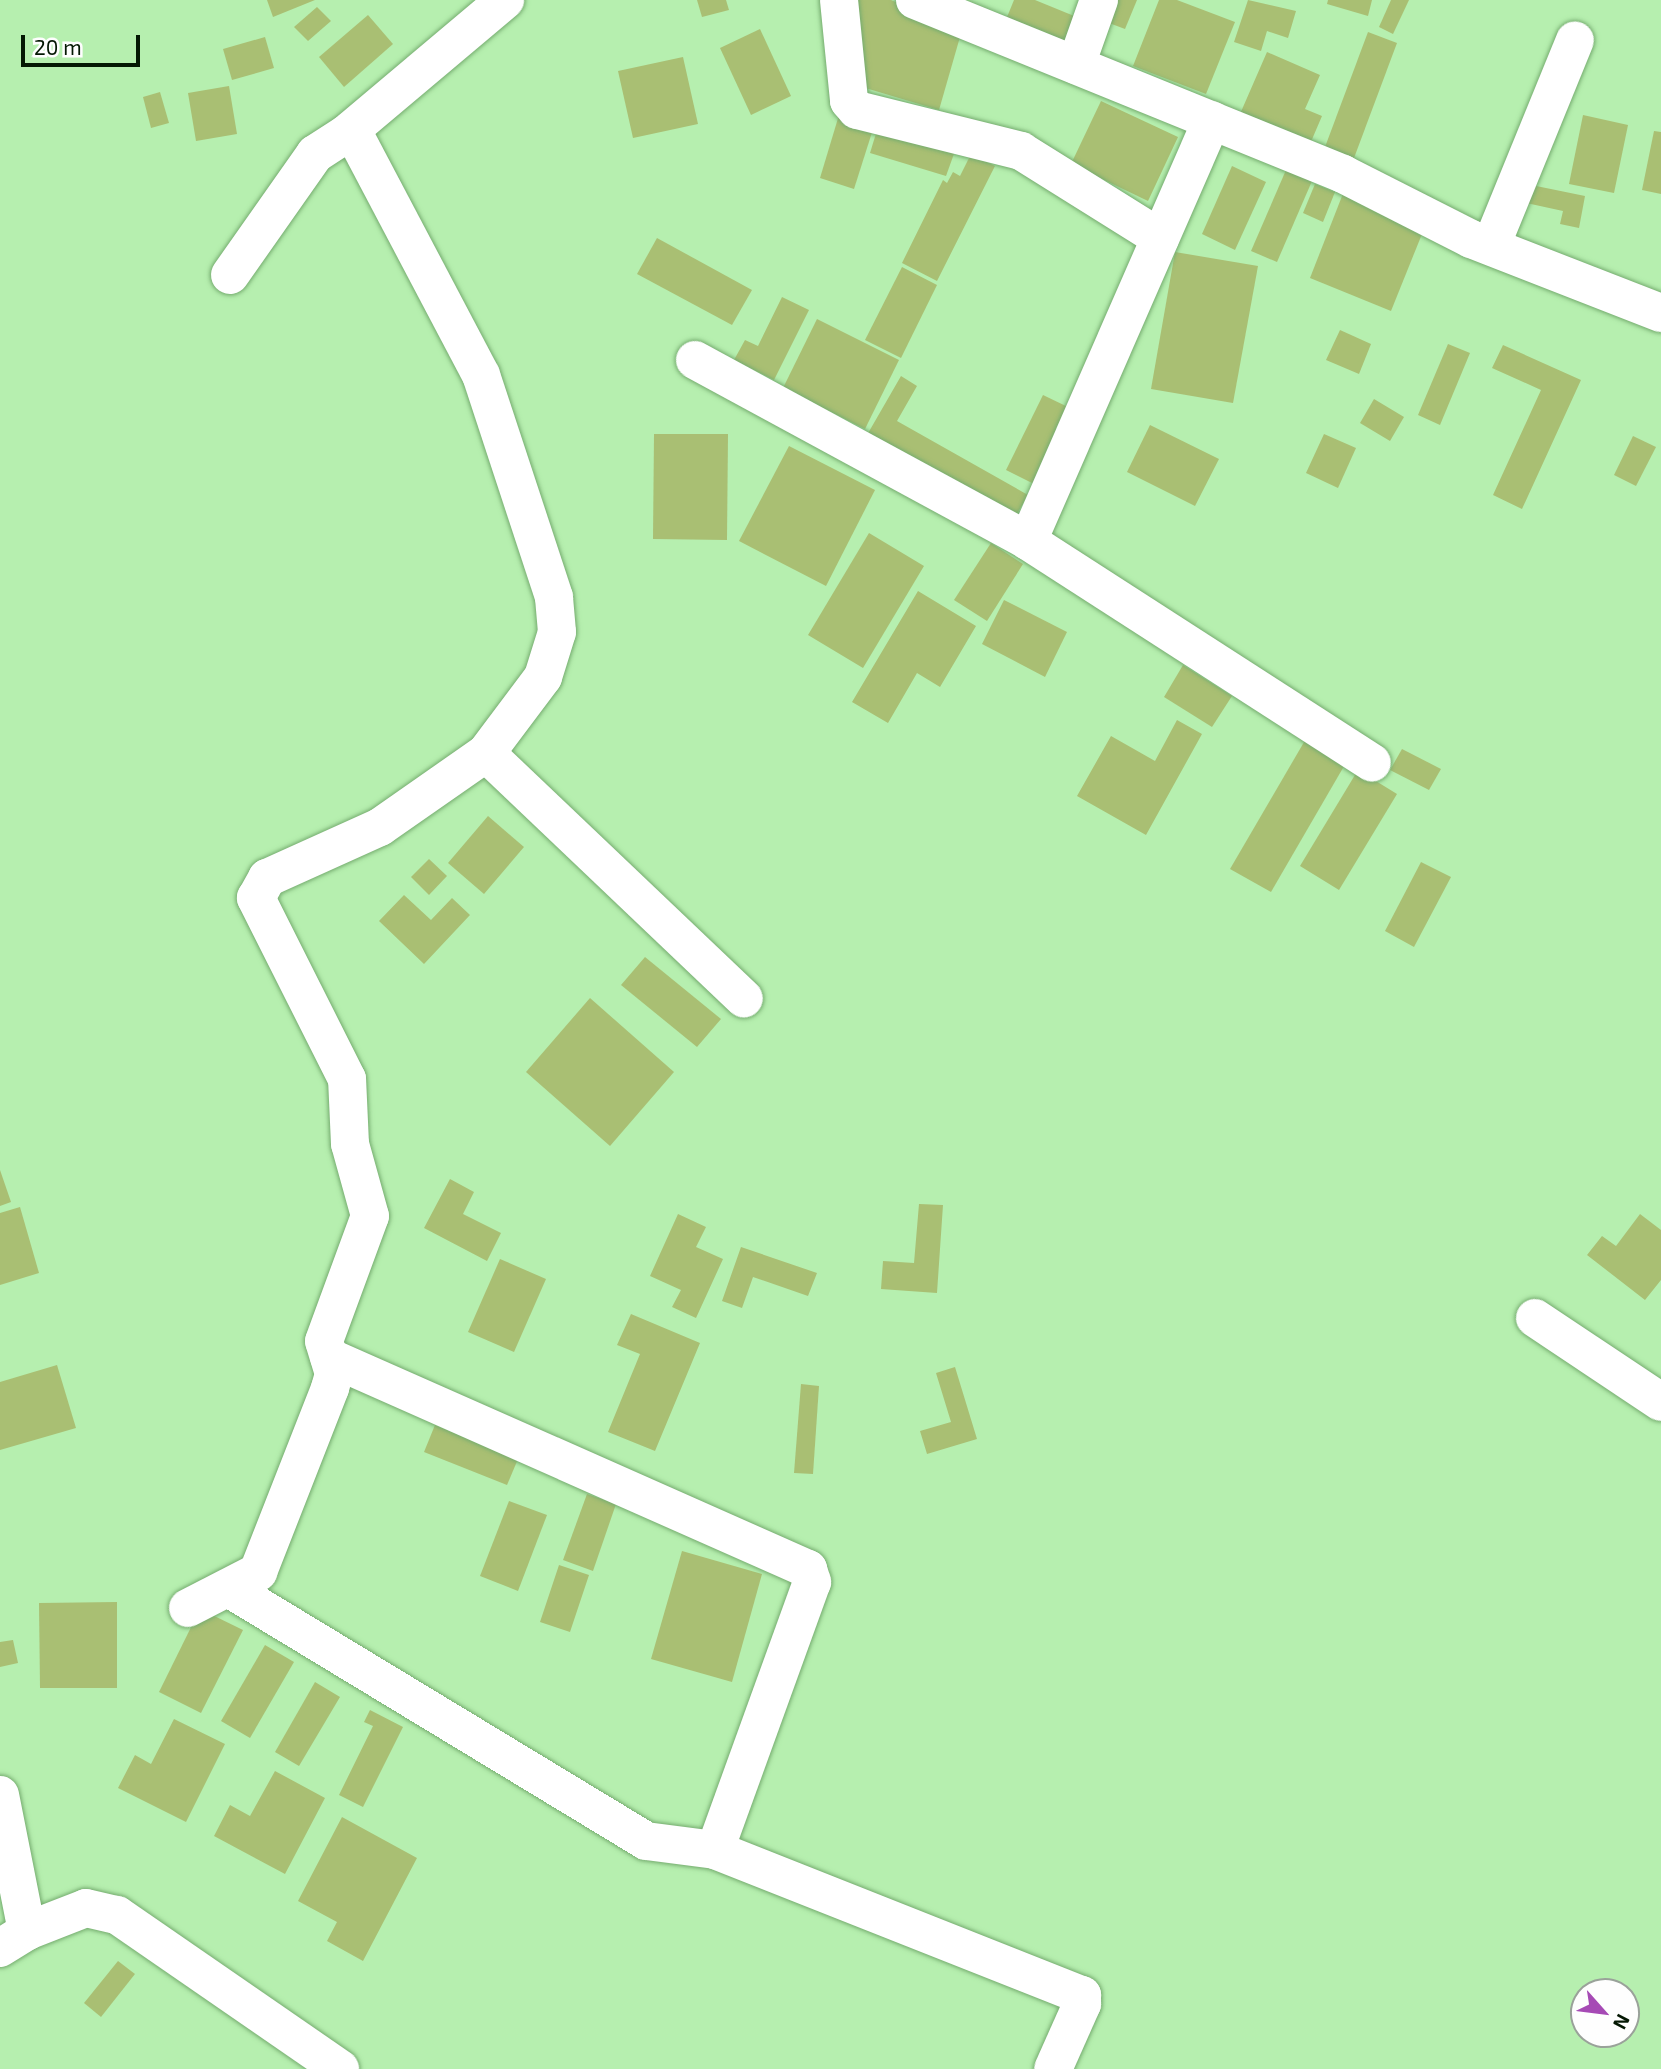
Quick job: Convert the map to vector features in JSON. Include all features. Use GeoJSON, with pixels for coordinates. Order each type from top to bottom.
{"type":"FeatureCollection","features":[{"type":"Feature","properties":{"kind":"street"},"geometry":{"type":"LineString","coordinates":[[230,275],[304,166],[352,130],[505,0]]}},
{"type":"Feature","properties":{"kind":"street"},"geometry":{"type":"LineString","coordinates":[[839,0],[849,102],[857,110],[1020,151],[1160,239]]}},
{"type":"Feature","properties":{"kind":"street"},"geometry":{"type":"LineString","coordinates":[[915,0],[1343,174],[1491,246],[1661,312]]}},
{"type":"Feature","properties":{"kind":"street"},"geometry":{"type":"LineString","coordinates":[[1076,65],[1099,0]]}},
{"type":"Feature","properties":{"kind":"street"},"geometry":{"type":"LineString","coordinates":[[1491,246],[1574,40]]}},
{"type":"Feature","properties":{"kind":"street"},"geometry":{"type":"LineString","coordinates":[[1028,541],[1212,120]]}},
{"type":"Feature","properties":{"kind":"street"},"geometry":{"type":"LineString","coordinates":[[188,1608],[230,1589],[258,1572],[331,1388],[334,1374],[324,1341],[370,1216],[350,1144],[347,1079],[256,898],[267,878],[380,827],[486,753],[542,677],[557,632],[554,597],[481,375],[352,130]]}},
{"type":"Feature","properties":{"kind":"street"},"geometry":{"type":"LineString","coordinates":[[695,360],[1028,541],[1372,763]]}},
{"type":"Feature","properties":{"kind":"street"},"geometry":{"type":"LineString","coordinates":[[486,753],[744,999]]}},
{"type":"Feature","properties":{"kind":"street"},"geometry":{"type":"LineString","coordinates":[[1535,1318],[1661,1402]]}},
{"type":"Feature","properties":{"kind":"street"},"geometry":{"type":"LineString","coordinates":[[329,1357],[808,1570],[812,1582],[716,1850]]}},
{"type":"Feature","properties":{"kind":"street"},"geometry":{"type":"LineString","coordinates":[[230,1589],[646,1841],[716,1850],[1082,1994],[1082,2004],[1053,2069]]}},
{"type":"Feature","properties":{"kind":"street"},"geometry":{"type":"LineString","coordinates":[[0,1795],[13,1940],[86,1908],[117,1915],[340,2069]]}},
{"type":"Feature","properties":{"kind":"building"},"geometry":{"type":"Polygon","coordinates":[[[267,0],[315,0],[273,17],[267,0]]]}},
{"type":"Feature","properties":{"kind":"building"},"geometry":{"type":"Polygon","coordinates":[[[697,0],[726,0],[729,10],[702,17],[697,0]]]}},
{"type":"Feature","properties":{"kind":"building"},"geometry":{"type":"Polygon","coordinates":[[[850,0],[891,0],[962,30],[939,110],[852,84],[850,0]]]}},
{"type":"Feature","properties":{"kind":"building"},"geometry":{"type":"Polygon","coordinates":[[[1014,0],[1035,0],[1079,18],[1067,47],[1005,22],[1014,0]]]}},
{"type":"Feature","properties":{"kind":"building"},"geometry":{"type":"Polygon","coordinates":[[[1108,0],[1137,0],[1125,29],[1101,20],[1108,0]]]}},
{"type":"Feature","properties":{"kind":"building"},"geometry":{"type":"Polygon","coordinates":[[[1159,0],[1177,0],[1235,22],[1206,94],[1133,66],[1159,0]]]}},
{"type":"Feature","properties":{"kind":"building"},"geometry":{"type":"Polygon","coordinates":[[[1248,0],[1296,11],[1288,38],[1267,31],[1261,51],[1234,42],[1248,0]]]}},
{"type":"Feature","properties":{"kind":"building"},"geometry":{"type":"Polygon","coordinates":[[[1328,0],[1372,0],[1368,16],[1327,4],[1328,0]]]}},
{"type":"Feature","properties":{"kind":"building"},"geometry":{"type":"Polygon","coordinates":[[[1391,0],[1409,0],[1393,34],[1379,27],[1391,0]]]}},
{"type":"Feature","properties":{"kind":"building"},"geometry":{"type":"Polygon","coordinates":[[[317,7],[331,21],[308,41],[294,27],[317,7]]]}},
{"type":"Feature","properties":{"kind":"building"},"geometry":{"type":"Polygon","coordinates":[[[368,15],[393,44],[344,87],[319,57],[368,15]]]}},
{"type":"Feature","properties":{"kind":"building"},"geometry":{"type":"Polygon","coordinates":[[[760,29],[791,96],[751,115],[720,48],[760,29]]]}},
{"type":"Feature","properties":{"kind":"building"},"geometry":{"type":"Polygon","coordinates":[[[1368,32],[1397,43],[1354,158],[1325,147],[1368,32]]]}},
{"type":"Feature","properties":{"kind":"building"},"geometry":{"type":"Polygon","coordinates":[[[265,37],[274,68],[232,80],[223,49],[265,37]]]}},
{"type":"Feature","properties":{"kind":"building"},"geometry":{"type":"Polygon","coordinates":[[[1267,52],[1320,75],[1305,109],[1322,116],[1310,144],[1240,114],[1267,52]]]}},
{"type":"Feature","properties":{"kind":"building"},"geometry":{"type":"Polygon","coordinates":[[[683,57],[698,124],[633,138],[618,71],[683,57]]]}},
{"type":"Feature","properties":{"kind":"building"},"geometry":{"type":"Polygon","coordinates":[[[229,86],[237,134],[196,141],[188,93],[229,86]]]}},
{"type":"Feature","properties":{"kind":"building"},"geometry":{"type":"Polygon","coordinates":[[[160,92],[169,123],[151,128],[143,97],[160,92]]]}},
{"type":"Feature","properties":{"kind":"building"},"geometry":{"type":"Polygon","coordinates":[[[1101,101],[1178,137],[1148,201],[1071,164],[1101,101]]]}},
{"type":"Feature","properties":{"kind":"building"},"geometry":{"type":"Polygon","coordinates":[[[839,115],[874,126],[854,189],[820,178],[839,115]]]}},
{"type":"Feature","properties":{"kind":"building"},"geometry":{"type":"Polygon","coordinates":[[[1583,115],[1628,125],[1614,193],[1569,184],[1583,115]]]}},
{"type":"Feature","properties":{"kind":"building"},"geometry":{"type":"Polygon","coordinates":[[[878,127],[955,151],[946,176],[870,153],[878,127]]]}},
{"type":"Feature","properties":{"kind":"building"},"geometry":{"type":"Polygon","coordinates":[[[1654,131],[1661,132],[1661,194],[1642,190],[1654,131]]]}},
{"type":"Feature","properties":{"kind":"building"},"geometry":{"type":"Polygon","coordinates":[[[971,154],[995,166],[937,281],[902,263],[943,180],[947,183],[953,172],[960,176],[971,154]]]}},
{"type":"Feature","properties":{"kind":"building"},"geometry":{"type":"Polygon","coordinates":[[[1232,166],[1266,182],[1235,250],[1202,234],[1232,166]]]}},
{"type":"Feature","properties":{"kind":"building"},"geometry":{"type":"Polygon","coordinates":[[[1286,170],[1312,181],[1277,262],[1251,251],[1286,170]]]}},
{"type":"Feature","properties":{"kind":"building"},"geometry":{"type":"Polygon","coordinates":[[[1522,183],[1585,196],[1579,228],[1560,224],[1563,211],[1517,201],[1522,183]]]}},
{"type":"Feature","properties":{"kind":"building"},"geometry":{"type":"Polygon","coordinates":[[[1315,184],[1335,192],[1323,222],[1303,213],[1315,184]]]}},
{"type":"Feature","properties":{"kind":"building"},"geometry":{"type":"Polygon","coordinates":[[[1344,191],[1426,224],[1391,311],[1310,278],[1344,191]]]}},
{"type":"Feature","properties":{"kind":"building"},"geometry":{"type":"Polygon","coordinates":[[[657,238],[752,290],[732,325],[637,274],[657,238]]]}},
{"type":"Feature","properties":{"kind":"building"},"geometry":{"type":"Polygon","coordinates":[[[1175,252],[1258,266],[1233,403],[1151,389],[1175,252]]]}},
{"type":"Feature","properties":{"kind":"building"},"geometry":{"type":"Polygon","coordinates":[[[902,267],[937,285],[901,358],[865,340],[902,267]]]}},
{"type":"Feature","properties":{"kind":"building"},"geometry":{"type":"Polygon","coordinates":[[[782,297],[809,310],[774,380],[734,360],[745,340],[758,346],[782,297]]]}},
{"type":"Feature","properties":{"kind":"building"},"geometry":{"type":"Polygon","coordinates":[[[817,319],[899,360],[865,429],[783,388],[817,319]]]}},
{"type":"Feature","properties":{"kind":"building"},"geometry":{"type":"Polygon","coordinates":[[[1340,330],[1371,344],[1359,374],[1326,360],[1340,330]]]}},
{"type":"Feature","properties":{"kind":"building"},"geometry":{"type":"Polygon","coordinates":[[[1448,344],[1470,353],[1440,425],[1418,415],[1448,344]]]}},
{"type":"Feature","properties":{"kind":"building"},"geometry":{"type":"Polygon","coordinates":[[[1503,345],[1581,380],[1522,509],[1493,495],[1541,390],[1492,368],[1503,345]]]}},
{"type":"Feature","properties":{"kind":"building"},"geometry":{"type":"Polygon","coordinates":[[[901,376],[917,386],[897,421],[1028,495],[1014,519],[867,435],[901,376]]]}},
{"type":"Feature","properties":{"kind":"building"},"geometry":{"type":"Polygon","coordinates":[[[1043,395],[1070,408],[1034,484],[1006,470],[1043,395]]]}},
{"type":"Feature","properties":{"kind":"building"},"geometry":{"type":"Polygon","coordinates":[[[1374,399],[1404,417],[1390,441],[1360,423],[1374,399]]]}},
{"type":"Feature","properties":{"kind":"building"},"geometry":{"type":"Polygon","coordinates":[[[1150,425],[1219,459],[1195,506],[1127,472],[1150,425]]]}},
{"type":"Feature","properties":{"kind":"building"},"geometry":{"type":"Polygon","coordinates":[[[654,434],[728,434],[727,540],[653,539],[654,434]]]}},
{"type":"Feature","properties":{"kind":"building"},"geometry":{"type":"Polygon","coordinates":[[[1324,434],[1356,448],[1338,488],[1306,473],[1324,434]]]}},
{"type":"Feature","properties":{"kind":"building"},"geometry":{"type":"Polygon","coordinates":[[[1633,436],[1656,447],[1636,486],[1614,475],[1633,436]]]}},
{"type":"Feature","properties":{"kind":"building"},"geometry":{"type":"Polygon","coordinates":[[[789,446],[875,490],[826,586],[739,541],[789,446]]]}},
{"type":"Feature","properties":{"kind":"building"},"geometry":{"type":"Polygon","coordinates":[[[869,533],[924,566],[863,668],[808,635],[869,533]]]}},
{"type":"Feature","properties":{"kind":"building"},"geometry":{"type":"Polygon","coordinates":[[[991,543],[1023,564],[987,621],[954,600],[991,543]]]}},
{"type":"Feature","properties":{"kind":"building"},"geometry":{"type":"Polygon","coordinates":[[[918,591],[976,626],[940,687],[917,673],[888,723],[852,702],[918,591]]]}},
{"type":"Feature","properties":{"kind":"building"},"geometry":{"type":"Polygon","coordinates":[[[1004,600],[1067,632],[1045,677],[982,644],[1004,600]]]}},
{"type":"Feature","properties":{"kind":"building"},"geometry":{"type":"Polygon","coordinates":[[[1183,665],[1232,696],[1212,727],[1164,697],[1183,665]]]}},
{"type":"Feature","properties":{"kind":"building"},"geometry":{"type":"Polygon","coordinates":[[[1177,720],[1202,734],[1146,835],[1077,796],[1111,736],[1155,761],[1177,720]]]}},
{"type":"Feature","properties":{"kind":"building"},"geometry":{"type":"Polygon","coordinates":[[[1307,737],[1347,761],[1271,892],[1230,869],[1307,737]]]}},
{"type":"Feature","properties":{"kind":"building"},"geometry":{"type":"Polygon","coordinates":[[[1402,749],[1441,769],[1429,790],[1390,770],[1402,749]]]}},
{"type":"Feature","properties":{"kind":"building"},"geometry":{"type":"Polygon","coordinates":[[[1358,770],[1397,794],[1339,890],[1300,866],[1358,770]]]}},
{"type":"Feature","properties":{"kind":"building"},"geometry":{"type":"Polygon","coordinates":[[[488,816],[524,847],[484,894],[448,863],[488,816]]]}},
{"type":"Feature","properties":{"kind":"building"},"geometry":{"type":"Polygon","coordinates":[[[429,859],[447,876],[429,895],[411,877],[429,859]]]}},
{"type":"Feature","properties":{"kind":"building"},"geometry":{"type":"Polygon","coordinates":[[[1421,862],[1451,877],[1414,947],[1385,931],[1421,862]]]}},
{"type":"Feature","properties":{"kind":"building"},"geometry":{"type":"Polygon","coordinates":[[[404,895],[431,920],[452,898],[470,915],[424,964],[379,921],[404,895]]]}},
{"type":"Feature","properties":{"kind":"building"},"geometry":{"type":"Polygon","coordinates":[[[645,957],[721,1019],[697,1047],[621,985],[645,957]]]}},
{"type":"Feature","properties":{"kind":"building"},"geometry":{"type":"Polygon","coordinates":[[[590,998],[674,1072],[610,1146],[526,1072],[590,998]]]}},
{"type":"Feature","properties":{"kind":"building"},"geometry":{"type":"Polygon","coordinates":[[[0,1170],[11,1202],[0,1206],[0,1170]]]}},
{"type":"Feature","properties":{"kind":"building"},"geometry":{"type":"Polygon","coordinates":[[[450,1179],[474,1192],[463,1214],[501,1233],[487,1261],[424,1228],[450,1179]]]}},
{"type":"Feature","properties":{"kind":"building"},"geometry":{"type":"Polygon","coordinates":[[[919,1204],[943,1205],[937,1293],[881,1289],[883,1261],[914,1263],[919,1204]]]}},
{"type":"Feature","properties":{"kind":"building"},"geometry":{"type":"Polygon","coordinates":[[[20,1207],[39,1273],[0,1285],[0,1213],[20,1207]]]}},
{"type":"Feature","properties":{"kind":"building"},"geometry":{"type":"Polygon","coordinates":[[[678,1214],[706,1227],[696,1247],[723,1259],[696,1318],[672,1307],[681,1290],[650,1276],[678,1214]]]}},
{"type":"Feature","properties":{"kind":"building"},"geometry":{"type":"Polygon","coordinates":[[[1640,1214],[1661,1230],[1661,1280],[1645,1300],[1587,1255],[1602,1236],[1616,1246],[1640,1214]]]}},
{"type":"Feature","properties":{"kind":"building"},"geometry":{"type":"Polygon","coordinates":[[[741,1247],[817,1273],[808,1296],[753,1277],[742,1308],[722,1301],[741,1247]]]}},
{"type":"Feature","properties":{"kind":"building"},"geometry":{"type":"Polygon","coordinates":[[[500,1259],[546,1279],[514,1352],[468,1332],[500,1259]]]}},
{"type":"Feature","properties":{"kind":"building"},"geometry":{"type":"Polygon","coordinates":[[[631,1314],[700,1343],[655,1451],[608,1432],[640,1354],[617,1345],[631,1314]]]}},
{"type":"Feature","properties":{"kind":"building"},"geometry":{"type":"Polygon","coordinates":[[[57,1365],[76,1428],[0,1450],[0,1382],[57,1365]]]}},
{"type":"Feature","properties":{"kind":"building"},"geometry":{"type":"Polygon","coordinates":[[[955,1367],[977,1439],[927,1454],[920,1431],[951,1422],[936,1373],[955,1367]]]}},
{"type":"Feature","properties":{"kind":"building"},"geometry":{"type":"Polygon","coordinates":[[[801,1384],[819,1386],[813,1474],[794,1473],[801,1384]]]}},
{"type":"Feature","properties":{"kind":"building"},"geometry":{"type":"Polygon","coordinates":[[[435,1425],[518,1459],[507,1485],[424,1452],[435,1425]]]}},
{"type":"Feature","properties":{"kind":"building"},"geometry":{"type":"Polygon","coordinates":[[[587,1494],[616,1504],[593,1571],[563,1560],[587,1494]]]}},
{"type":"Feature","properties":{"kind":"building"},"geometry":{"type":"Polygon","coordinates":[[[509,1501],[547,1515],[518,1591],[480,1576],[509,1501]]]}},
{"type":"Feature","properties":{"kind":"building"},"geometry":{"type":"Polygon","coordinates":[[[682,1551],[762,1574],[732,1682],[651,1659],[682,1551]]]}},
{"type":"Feature","properties":{"kind":"building"},"geometry":{"type":"Polygon","coordinates":[[[559,1565],[589,1575],[570,1632],[540,1622],[559,1565]]]}},
{"type":"Feature","properties":{"kind":"building"},"geometry":{"type":"Polygon","coordinates":[[[117,1602],[117,1688],[40,1688],[39,1603],[117,1602]]]}},
{"type":"Feature","properties":{"kind":"building"},"geometry":{"type":"Polygon","coordinates":[[[200,1609],[243,1630],[201,1713],[159,1692],[200,1609]]]}},
{"type":"Feature","properties":{"kind":"building"},"geometry":{"type":"Polygon","coordinates":[[[13,1640],[18,1663],[0,1667],[0,1642],[13,1640]]]}},
{"type":"Feature","properties":{"kind":"building"},"geometry":{"type":"Polygon","coordinates":[[[265,1645],[294,1662],[250,1738],[221,1721],[265,1645]]]}},
{"type":"Feature","properties":{"kind":"building"},"geometry":{"type":"Polygon","coordinates":[[[315,1682],[340,1697],[299,1766],[275,1752],[315,1682]]]}},
{"type":"Feature","properties":{"kind":"building"},"geometry":{"type":"Polygon","coordinates":[[[370,1710],[403,1727],[363,1807],[339,1795],[373,1726],[364,1722],[370,1710]]]}},
{"type":"Feature","properties":{"kind":"building"},"geometry":{"type":"Polygon","coordinates":[[[174,1719],[225,1744],[186,1822],[118,1788],[135,1755],[151,1764],[174,1719]]]}},
{"type":"Feature","properties":{"kind":"building"},"geometry":{"type":"Polygon","coordinates":[[[275,1771],[325,1798],[285,1874],[214,1836],[230,1805],[250,1816],[275,1771]]]}},
{"type":"Feature","properties":{"kind":"building"},"geometry":{"type":"Polygon","coordinates":[[[342,1817],[417,1858],[363,1961],[327,1941],[337,1922],[298,1901],[342,1817]]]}},
{"type":"Feature","properties":{"kind":"building"},"geometry":{"type":"Polygon","coordinates":[[[118,1961],[135,1974],[101,2017],[84,2003],[118,1961]]]}}]}
